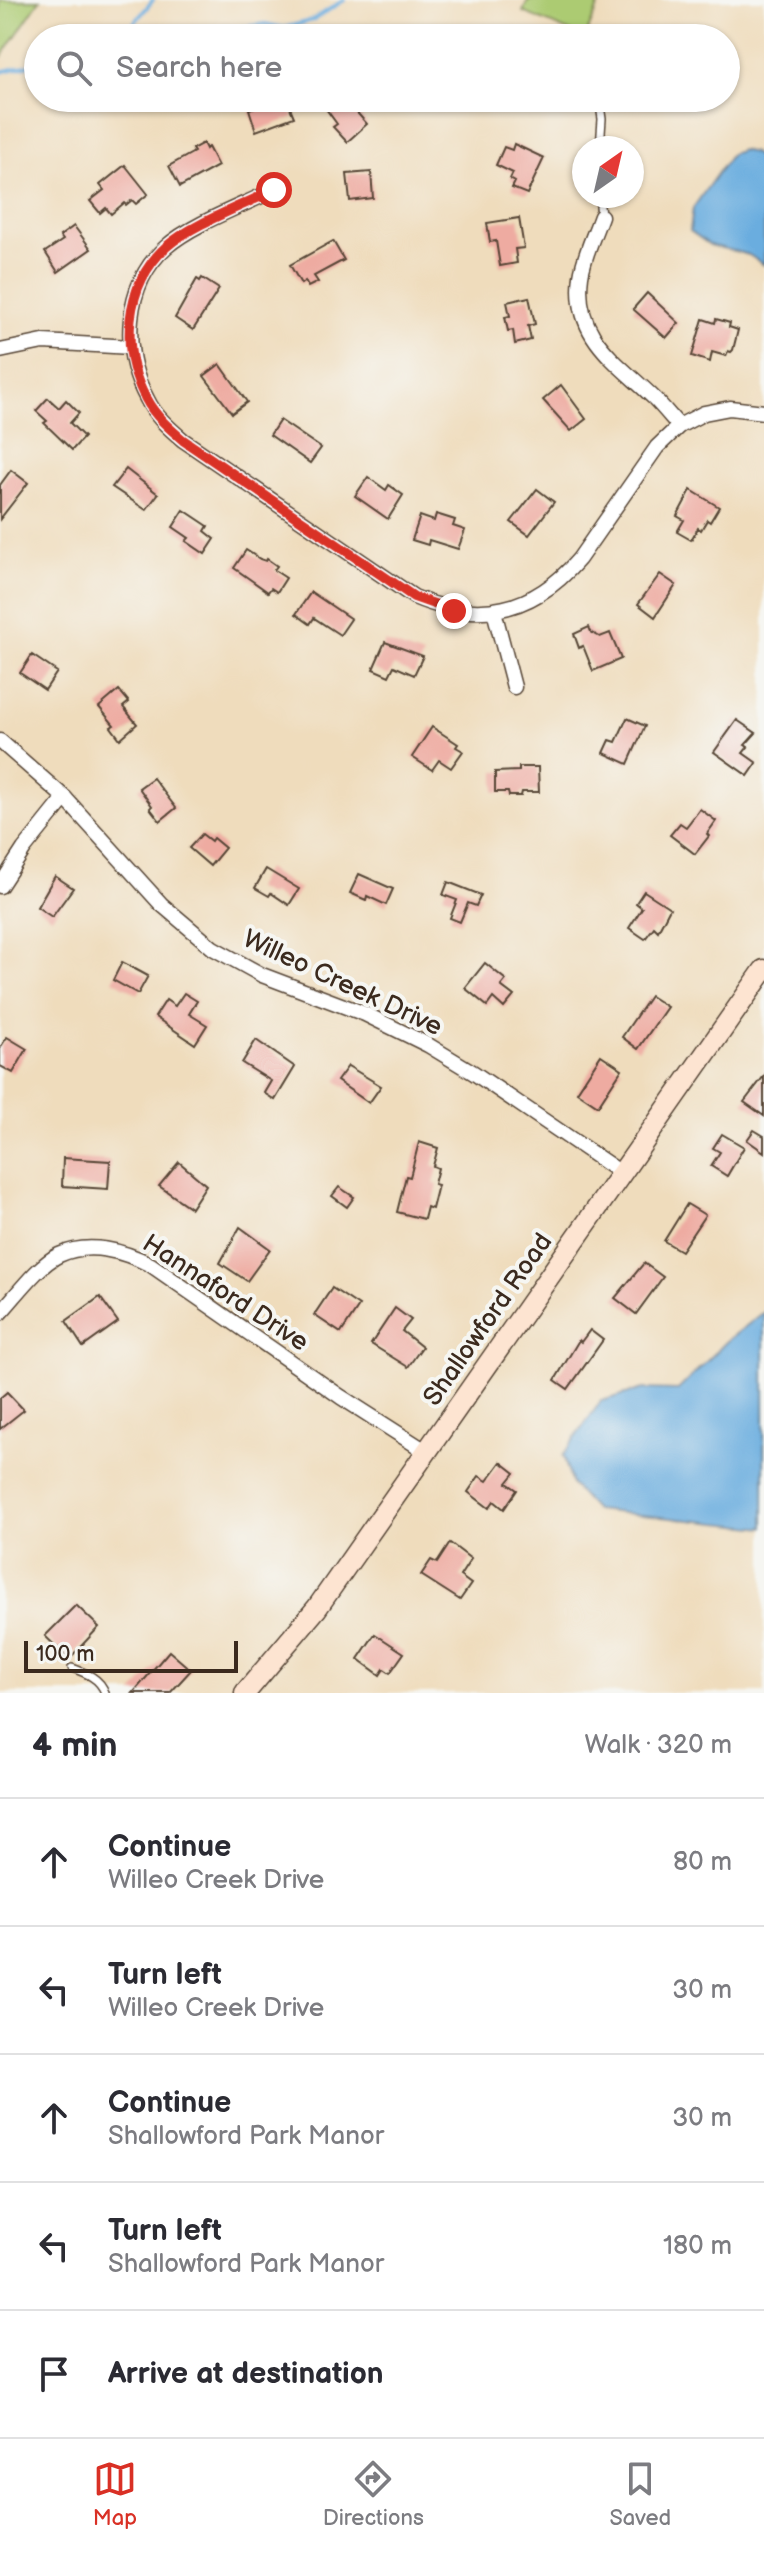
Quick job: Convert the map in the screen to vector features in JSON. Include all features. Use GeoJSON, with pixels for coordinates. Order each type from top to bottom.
{"type":"FeatureCollection","features":[{"type":"Feature","properties":{"kind":"street"},"geometry":{"type":"LineString","coordinates":[[274,190],[184,235],[157,256],[142,276],[134,298],[130,323],[136,374],[147,399],[163,422],[183,440],[414,597],[454,611],[494,611],[534,598],[566,574],[657,447],[679,426],[704,413],[730,408],[764,412]]}},
{"type":"Feature","properties":{"kind":"street"},"geometry":{"type":"LineString","coordinates":[[601,216],[581,276],[581,300],[586,323],[605,355],[654,398],[679,426]]}},
{"type":"Feature","properties":{"kind":"street"},"geometry":{"type":"LineString","coordinates":[[0,351],[43,342],[131,347]]}},
{"type":"Feature","properties":{"kind":"street"},"geometry":{"type":"LineString","coordinates":[[494,611],[514,687]]}},
{"type":"Feature","properties":{"kind":"street","name":"Willeo Creek Drive"},"geometry":{"type":"LineString","coordinates":[[0,741],[65,798],[161,904],[213,948],[262,975],[365,1014],[428,1045],[621,1173]]}},
{"type":"Feature","properties":{"kind":"street"},"geometry":{"type":"LineString","coordinates":[[0,886],[24,849],[65,798]]}},
{"type":"Feature","properties":{"kind":"street","name":"Shallowford Road"},"geometry":{"type":"LineString","coordinates":[[245,1693],[317,1608],[764,970]]}},
{"type":"Feature","properties":{"kind":"street","name":"Hannaford Drive"},"geometry":{"type":"LineString","coordinates":[[0,1313],[47,1263],[60,1254],[93,1249],[131,1255],[151,1265],[341,1397],[427,1452]]}},
{"type":"Feature","properties":{"kind":"lane"},"geometry":{"type":"LineString","coordinates":[[601,112],[601,136]]}},
{"type":"Feature","properties":{"kind":"lane"},"geometry":{"type":"LineString","coordinates":[[600,208],[601,216]]}},
{"type":"Feature","properties":{"kind":"lane"},"geometry":{"type":"LineString","coordinates":[[72,1668],[89,1674],[103,1686],[105,1693]]}},
{"type":"Feature","properties":{"kind":"green space"},"geometry":{"type":"Polygon","coordinates":[[[0,0],[40,0],[0,59],[0,0]]]}},
{"type":"Feature","properties":{"kind":"green space"},"geometry":{"type":"Polygon","coordinates":[[[528,0],[601,0],[591,24],[552,24],[523,12],[528,0]]]}},
{"type":"Feature","properties":{"kind":"water"},"geometry":{"type":"Polygon","coordinates":[[[741,150],[753,153],[764,164],[764,265],[749,255],[710,245],[690,231],[693,208],[731,154],[741,150]]]}},
{"type":"Feature","properties":{"kind":"water"},"geometry":{"type":"Polygon","coordinates":[[[764,1312],[764,1528],[595,1510],[572,1485],[563,1455],[601,1401],[643,1389],[678,1390],[728,1340],[764,1312]]]}},
{"type":"Feature","properties":{"kind":"building"},"geometry":{"type":"Polygon","coordinates":[[[250,112],[292,112],[294,117],[256,131],[250,112]]]}},
{"type":"Feature","properties":{"kind":"building"},"geometry":{"type":"Polygon","coordinates":[[[328,112],[356,112],[367,124],[347,142],[333,127],[337,124],[328,112]]]}},
{"type":"Feature","properties":{"kind":"building"},"geometry":{"type":"Polygon","coordinates":[[[203,143],[218,166],[180,187],[169,166],[194,152],[192,149],[203,143]]]}},
{"type":"Feature","properties":{"kind":"building"},"geometry":{"type":"Polygon","coordinates":[[[514,144],[544,158],[527,194],[512,188],[515,182],[510,179],[513,173],[496,165],[504,147],[512,150],[514,144]]]}},
{"type":"Feature","properties":{"kind":"building"},"geometry":{"type":"Polygon","coordinates":[[[125,165],[148,194],[136,204],[132,200],[126,205],[124,203],[111,214],[106,208],[100,213],[90,201],[104,190],[100,185],[125,165]]]}},
{"type":"Feature","properties":{"kind":"building"},"geometry":{"type":"Polygon","coordinates":[[[371,172],[373,198],[350,201],[347,174],[371,172]]]}},
{"type":"Feature","properties":{"kind":"building"},"geometry":{"type":"Polygon","coordinates":[[[519,218],[524,248],[515,249],[517,263],[500,266],[496,241],[490,242],[487,223],[519,218]]]}},
{"type":"Feature","properties":{"kind":"building"},"geometry":{"type":"Polygon","coordinates":[[[74,226],[91,249],[58,272],[45,252],[63,240],[60,236],[74,226]]]}},
{"type":"Feature","properties":{"kind":"building"},"geometry":{"type":"Polygon","coordinates":[[[333,241],[344,260],[314,276],[318,282],[308,287],[305,281],[301,284],[290,265],[333,241]]]}},
{"type":"Feature","properties":{"kind":"building"},"geometry":{"type":"Polygon","coordinates":[[[202,278],[219,289],[193,330],[175,318],[197,279],[200,281],[202,278]]]}},
{"type":"Feature","properties":{"kind":"building"},"geometry":{"type":"Polygon","coordinates":[[[647,293],[679,323],[666,338],[633,309],[647,293]]]}},
{"type":"Feature","properties":{"kind":"building"},"geometry":{"type":"Polygon","coordinates":[[[529,297],[535,324],[528,326],[531,340],[515,344],[513,330],[508,331],[505,317],[510,316],[507,302],[529,297]]]}},
{"type":"Feature","properties":{"kind":"building"},"geometry":{"type":"Polygon","coordinates":[[[703,319],[730,323],[729,327],[738,330],[733,350],[728,351],[726,356],[712,352],[710,362],[692,356],[703,319]]]}},
{"type":"Feature","properties":{"kind":"building"},"geometry":{"type":"Polygon","coordinates":[[[220,364],[247,402],[232,413],[204,376],[220,364]]]}},
{"type":"Feature","properties":{"kind":"building"},"geometry":{"type":"Polygon","coordinates":[[[561,385],[586,419],[571,431],[543,400],[561,385]]]}},
{"type":"Feature","properties":{"kind":"building"},"geometry":{"type":"Polygon","coordinates":[[[48,398],[59,408],[66,400],[79,413],[70,423],[84,437],[72,450],[36,411],[48,398]]]}},
{"type":"Feature","properties":{"kind":"building"},"geometry":{"type":"Polygon","coordinates":[[[280,420],[321,448],[310,463],[270,435],[280,420]]]}},
{"type":"Feature","properties":{"kind":"building"},"geometry":{"type":"Polygon","coordinates":[[[126,469],[158,494],[146,510],[112,487],[126,469]]]}},
{"type":"Feature","properties":{"kind":"building"},"geometry":{"type":"Polygon","coordinates":[[[11,470],[28,483],[0,519],[0,485],[11,470]]]}},
{"type":"Feature","properties":{"kind":"building"},"geometry":{"type":"Polygon","coordinates":[[[368,477],[386,490],[389,485],[403,495],[388,519],[355,496],[368,477]]]}},
{"type":"Feature","properties":{"kind":"building"},"geometry":{"type":"Polygon","coordinates":[[[537,489],[554,502],[529,535],[511,522],[537,489]]]}},
{"type":"Feature","properties":{"kind":"building"},"geometry":{"type":"Polygon","coordinates":[[[691,490],[719,507],[710,522],[707,520],[701,530],[698,528],[691,540],[677,532],[684,520],[677,516],[691,490]]]}},
{"type":"Feature","properties":{"kind":"building"},"geometry":{"type":"Polygon","coordinates":[[[184,510],[208,526],[205,531],[215,539],[205,554],[173,527],[184,510]]]}},
{"type":"Feature","properties":{"kind":"building"},"geometry":{"type":"Polygon","coordinates":[[[436,514],[455,520],[453,526],[465,530],[458,549],[429,540],[428,545],[412,540],[420,516],[434,521],[436,514]]]}},
{"type":"Feature","properties":{"kind":"building"},"geometry":{"type":"Polygon","coordinates":[[[246,550],[277,566],[274,570],[286,578],[277,592],[271,588],[268,592],[234,568],[246,550]]]}},
{"type":"Feature","properties":{"kind":"building"},"geometry":{"type":"Polygon","coordinates":[[[660,574],[676,585],[655,617],[638,604],[660,574]]]}},
{"type":"Feature","properties":{"kind":"building"},"geometry":{"type":"Polygon","coordinates":[[[311,592],[351,619],[340,635],[314,618],[310,624],[296,614],[311,592]]]}},
{"type":"Feature","properties":{"kind":"building"},"geometry":{"type":"Polygon","coordinates":[[[589,627],[600,637],[610,633],[621,659],[593,671],[583,646],[579,648],[574,634],[589,627]]]}},
{"type":"Feature","properties":{"kind":"building"},"geometry":{"type":"Polygon","coordinates":[[[385,642],[423,656],[414,675],[394,666],[389,676],[373,669],[385,642]]]}},
{"type":"Feature","properties":{"kind":"building"},"geometry":{"type":"Polygon","coordinates":[[[32,655],[57,672],[45,690],[20,673],[32,655]]]}},
{"type":"Feature","properties":{"kind":"building"},"geometry":{"type":"Polygon","coordinates":[[[119,690],[129,702],[123,707],[137,724],[120,739],[111,727],[114,725],[99,707],[119,690]]]}},
{"type":"Feature","properties":{"kind":"building"},"geometry":{"type":"Polygon","coordinates":[[[627,718],[645,726],[628,764],[604,753],[610,740],[616,742],[627,718]]]}},
{"type":"Feature","properties":{"kind":"building"},"geometry":{"type":"Polygon","coordinates":[[[737,720],[756,733],[745,745],[748,747],[743,753],[757,763],[748,776],[714,752],[737,720]]]}},
{"type":"Feature","properties":{"kind":"building"},"geometry":{"type":"Polygon","coordinates":[[[432,727],[458,744],[456,747],[463,751],[451,768],[439,760],[432,770],[412,757],[432,727]]]}},
{"type":"Feature","properties":{"kind":"building"},"geometry":{"type":"Polygon","coordinates":[[[519,767],[538,767],[539,792],[509,796],[508,792],[495,792],[495,772],[519,771],[519,767]]]}},
{"type":"Feature","properties":{"kind":"building"},"geometry":{"type":"Polygon","coordinates":[[[153,778],[176,808],[160,821],[139,788],[153,778]]]}},
{"type":"Feature","properties":{"kind":"building"},"geometry":{"type":"Polygon","coordinates":[[[700,809],[716,821],[695,854],[670,835],[680,823],[686,827],[700,809]]]}},
{"type":"Feature","properties":{"kind":"building"},"geometry":{"type":"Polygon","coordinates":[[[202,834],[225,848],[210,866],[189,848],[202,834]]]}},
{"type":"Feature","properties":{"kind":"building"},"geometry":{"type":"Polygon","coordinates":[[[266,869],[299,889],[289,905],[271,893],[269,896],[255,888],[266,869]]]}},
{"type":"Feature","properties":{"kind":"building"},"geometry":{"type":"Polygon","coordinates":[[[359,874],[393,889],[386,905],[367,896],[366,900],[350,893],[359,874]]]}},
{"type":"Feature","properties":{"kind":"building"},"geometry":{"type":"Polygon","coordinates":[[[55,876],[73,888],[52,917],[37,907],[55,876]]]}},
{"type":"Feature","properties":{"kind":"building"},"geometry":{"type":"Polygon","coordinates":[[[448,882],[481,895],[476,906],[468,903],[460,922],[450,918],[457,900],[443,895],[448,882]]]}},
{"type":"Feature","properties":{"kind":"building"},"geometry":{"type":"Polygon","coordinates":[[[644,891],[670,908],[658,931],[654,927],[645,939],[629,928],[642,908],[636,903],[644,891]]]}},
{"type":"Feature","properties":{"kind":"building"},"geometry":{"type":"Polygon","coordinates":[[[122,962],[148,976],[138,994],[113,980],[122,962]]]}},
{"type":"Feature","properties":{"kind":"building"},"geometry":{"type":"Polygon","coordinates":[[[485,963],[506,980],[501,986],[514,996],[504,1008],[493,998],[487,1006],[465,988],[485,963]]]}},
{"type":"Feature","properties":{"kind":"building"},"geometry":{"type":"Polygon","coordinates":[[[184,993],[197,1001],[189,1014],[207,1025],[195,1044],[155,1017],[166,1000],[175,1006],[184,993]]]}},
{"type":"Feature","properties":{"kind":"building"},"geometry":{"type":"Polygon","coordinates":[[[650,996],[667,1007],[638,1049],[622,1037],[650,996]]]}},
{"type":"Feature","properties":{"kind":"building"},"geometry":{"type":"Polygon","coordinates":[[[7,1037],[27,1049],[13,1073],[0,1066],[0,1048],[7,1037]]]}},
{"type":"Feature","properties":{"kind":"building"},"geometry":{"type":"Polygon","coordinates":[[[256,1040],[295,1067],[275,1100],[264,1093],[271,1081],[242,1063],[256,1040]]]}},
{"type":"Feature","properties":{"kind":"building"},"geometry":{"type":"Polygon","coordinates":[[[601,1055],[622,1069],[598,1106],[577,1092],[601,1055]]]}},
{"type":"Feature","properties":{"kind":"building"},"geometry":{"type":"Polygon","coordinates":[[[348,1066],[381,1086],[369,1103],[337,1081],[348,1066]]]}},
{"type":"Feature","properties":{"kind":"building"},"geometry":{"type":"Polygon","coordinates":[[[764,1076],[764,1116],[744,1102],[764,1076]]]}},
{"type":"Feature","properties":{"kind":"building"},"geometry":{"type":"Polygon","coordinates":[[[754,1130],[764,1136],[764,1152],[747,1140],[754,1130]]]}},
{"type":"Feature","properties":{"kind":"building"},"geometry":{"type":"Polygon","coordinates":[[[722,1134],[744,1147],[727,1176],[711,1166],[720,1152],[713,1148],[722,1134]]]}},
{"type":"Feature","properties":{"kind":"building"},"geometry":{"type":"Polygon","coordinates":[[[419,1142],[438,1148],[433,1166],[438,1168],[434,1184],[438,1185],[432,1209],[427,1207],[424,1219],[397,1212],[419,1142]]]}},
{"type":"Feature","properties":{"kind":"building"},"geometry":{"type":"Polygon","coordinates":[[[63,1158],[110,1161],[108,1189],[62,1186],[63,1158]]]}},
{"type":"Feature","properties":{"kind":"building"},"geometry":{"type":"Polygon","coordinates":[[[179,1162],[206,1185],[191,1208],[159,1186],[179,1162]]]}},
{"type":"Feature","properties":{"kind":"building"},"geometry":{"type":"Polygon","coordinates":[[[339,1187],[354,1197],[347,1207],[332,1196],[339,1187]]]}},
{"type":"Feature","properties":{"kind":"building"},"geometry":{"type":"Polygon","coordinates":[[[687,1204],[705,1215],[681,1251],[664,1241],[687,1204]]]}},
{"type":"Feature","properties":{"kind":"building"},"geometry":{"type":"Polygon","coordinates":[[[240,1227],[270,1249],[247,1281],[220,1263],[240,1227]]]}},
{"type":"Feature","properties":{"kind":"building"},"geometry":{"type":"Polygon","coordinates":[[[644,1263],[663,1277],[636,1314],[615,1298],[644,1263]]]}},
{"type":"Feature","properties":{"kind":"building"},"geometry":{"type":"Polygon","coordinates":[[[332,1288],[359,1306],[341,1333],[314,1315],[332,1288]]]}},
{"type":"Feature","properties":{"kind":"building"},"geometry":{"type":"Polygon","coordinates":[[[100,1297],[118,1322],[83,1347],[66,1321],[100,1297]]]}},
{"type":"Feature","properties":{"kind":"building"},"geometry":{"type":"Polygon","coordinates":[[[395,1308],[411,1320],[402,1331],[422,1347],[408,1367],[371,1344],[395,1308]]]}},
{"type":"Feature","properties":{"kind":"building"},"geometry":{"type":"Polygon","coordinates":[[[590,1330],[603,1340],[568,1389],[555,1380],[579,1340],[581,1342],[590,1330]]]}},
{"type":"Feature","properties":{"kind":"building"},"geometry":{"type":"Polygon","coordinates":[[[7,1392],[24,1410],[0,1429],[0,1398],[7,1392]]]}},
{"type":"Feature","properties":{"kind":"building"},"geometry":{"type":"Polygon","coordinates":[[[501,1462],[515,1473],[507,1483],[517,1490],[504,1509],[494,1501],[489,1508],[468,1492],[479,1476],[487,1481],[501,1462]]]}},
{"type":"Feature","properties":{"kind":"building"},"geometry":{"type":"Polygon","coordinates":[[[450,1543],[471,1559],[460,1576],[471,1584],[460,1600],[421,1575],[431,1560],[437,1563],[450,1543]]]}},
{"type":"Feature","properties":{"kind":"building"},"geometry":{"type":"Polygon","coordinates":[[[76,1605],[99,1627],[69,1659],[45,1636],[76,1605]]]}},
{"type":"Feature","properties":{"kind":"building"},"geometry":{"type":"Polygon","coordinates":[[[375,1634],[404,1653],[390,1673],[384,1669],[380,1675],[358,1659],[375,1634]]]}},
{"type":"Feature","properties":{"kind":"building"},"geometry":{"type":"Polygon","coordinates":[[[169,1651],[191,1670],[170,1693],[133,1693],[169,1651]]]}},
{"type":"Feature","properties":{"kind":"waterway"},"geometry":{"type":"LineString","coordinates":[[133,24],[153,0]]}},
{"type":"Feature","properties":{"kind":"waterway"},"geometry":{"type":"LineString","coordinates":[[298,24],[313,20],[344,0]]}},
{"type":"Feature","properties":{"kind":"waterway"},"geometry":{"type":"LineString","coordinates":[[0,72],[24,66]]}},
{"type":"Feature","properties":{"kind":"route"},"geometry":{"type":"LineString","coordinates":[[274,190],[184,235],[157,256],[142,276],[134,298],[130,323],[136,374],[147,399],[163,422],[183,440],[414,597],[454,611]]}}]}
